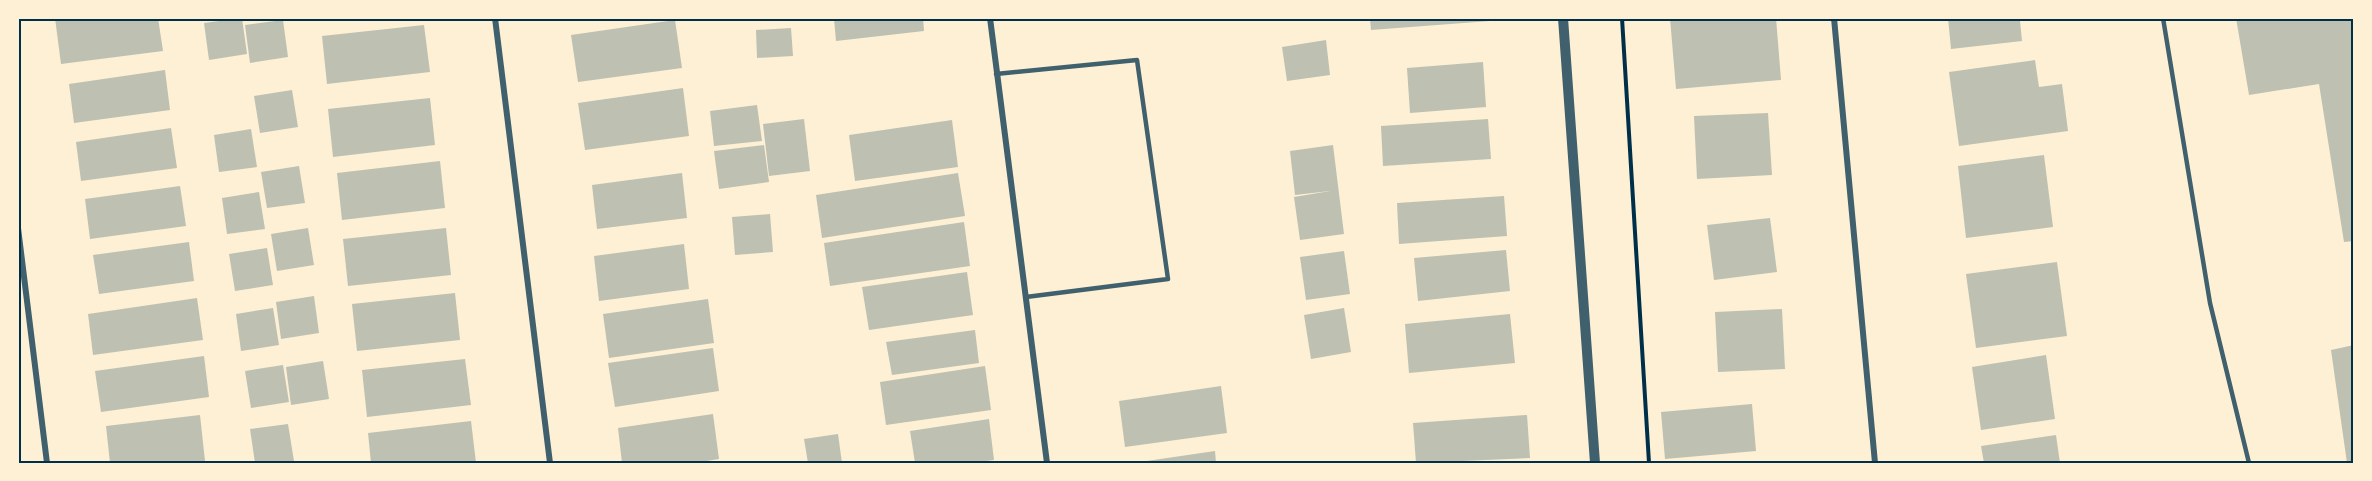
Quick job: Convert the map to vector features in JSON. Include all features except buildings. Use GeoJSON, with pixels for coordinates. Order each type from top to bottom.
{"type":"FeatureCollection","features":[{"type":"Feature","properties":{"kind":"street"},"geometry":{"type":"LineString","coordinates":[[495,18],[550,463]]}},
{"type":"Feature","properties":{"kind":"street"},"geometry":{"type":"LineString","coordinates":[[990,18],[1047,463]]}},
{"type":"Feature","properties":{"kind":"street"},"geometry":{"type":"LineString","coordinates":[[1563,18],[1595,463]]}},
{"type":"Feature","properties":{"kind":"street"},"geometry":{"type":"LineString","coordinates":[[1834,18],[1875,463]]}},
{"type":"Feature","properties":{"kind":"street"},"geometry":{"type":"LineString","coordinates":[[18,228],[47,463]]}},
{"type":"Feature","properties":{"kind":"lane"},"geometry":{"type":"LineString","coordinates":[[2163,18],[2210,303],[2249,463]]}},
{"type":"Feature","properties":{"kind":"lane"},"geometry":{"type":"LineString","coordinates":[[996,74],[1137,60],[1168,279],[1026,297]]}},
{"type":"Feature","properties":{"kind":"path"},"geometry":{"type":"LineString","coordinates":[[1623,18],[1649,463]]}}]}
